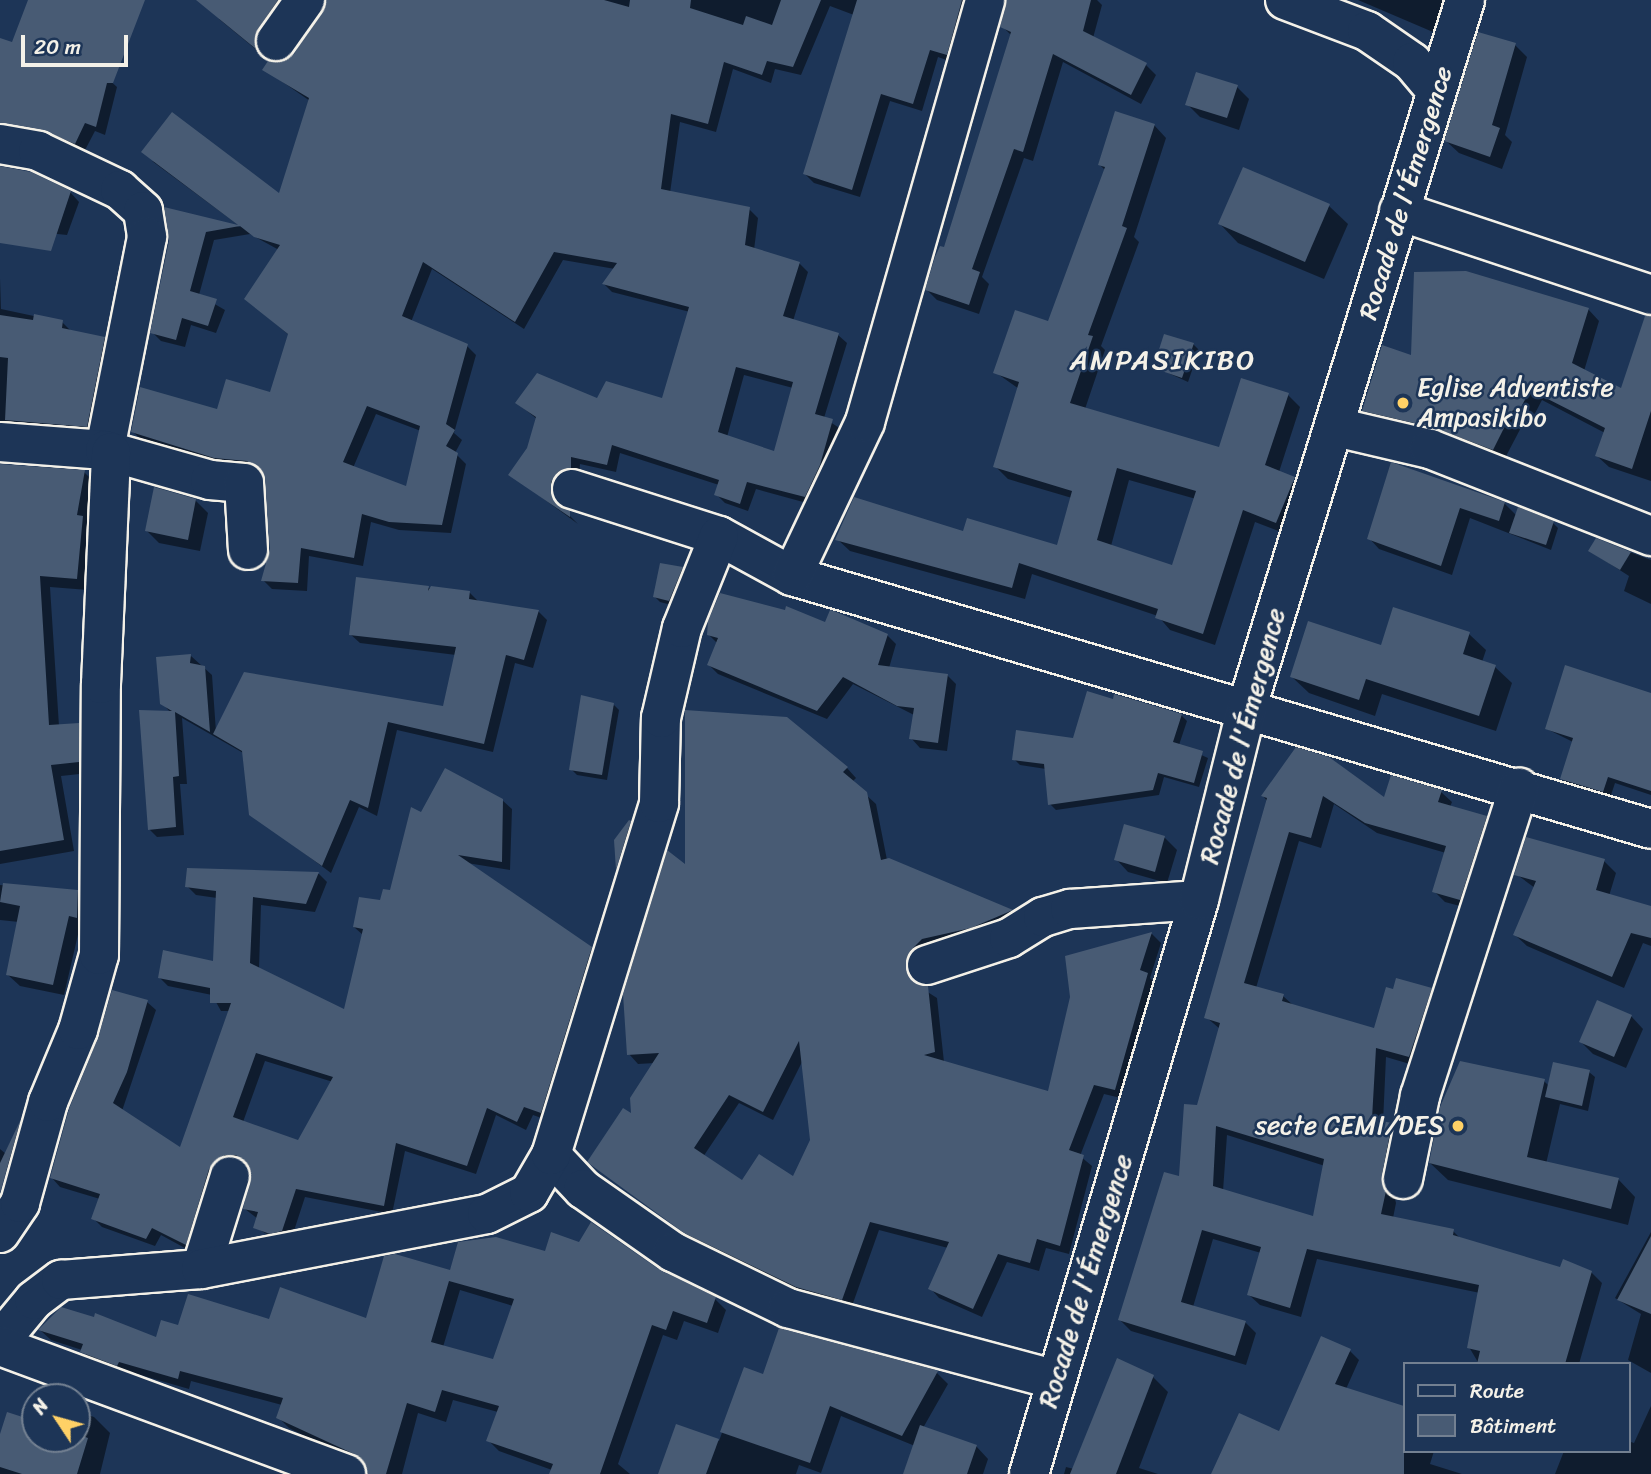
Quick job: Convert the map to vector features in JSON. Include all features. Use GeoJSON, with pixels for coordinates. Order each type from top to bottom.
{"type":"FeatureCollection","features":[{"type":"Feature","properties":{"kind":"street"},"geometry":{"type":"LineString","coordinates":[[276,41],[305,0]]}},
{"type":"Feature","properties":{"kind":"street"},"geometry":{"type":"LineString","coordinates":[[792,576],[866,422],[985,0]]}},
{"type":"Feature","properties":{"kind":"street"},"geometry":{"type":"LineString","coordinates":[[1285,0],[1367,31],[1412,62],[1436,91]]}},
{"type":"Feature","properties":{"kind":"street","name":"Rocade de l'Émergence"},"geometry":{"type":"LineString","coordinates":[[1029,1474],[1199,900],[1247,706],[1336,427],[1399,211],[1465,0]]}},
{"type":"Feature","properties":{"kind":"street"},"geometry":{"type":"LineString","coordinates":[[0,144],[38,151],[120,190],[143,211],[147,237],[108,451],[101,684],[99,955],[78,1030],[48,1102],[20,1203],[0,1233]]}},
{"type":"Feature","properties":{"kind":"street"},"geometry":{"type":"LineString","coordinates":[[1399,211],[1651,295]]}},
{"type":"Feature","properties":{"kind":"street"},"geometry":{"type":"LineString","coordinates":[[1336,427],[1430,450],[1651,536]]}},
{"type":"Feature","properties":{"kind":"street"},"geometry":{"type":"LineString","coordinates":[[0,442],[108,451],[210,480],[244,483],[248,550]]}},
{"type":"Feature","properties":{"kind":"street"},"geometry":{"type":"LineString","coordinates":[[572,489],[719,536],[792,576],[1247,706],[1651,829]]}},
{"type":"Feature","properties":{"kind":"street"},"geometry":{"type":"LineString","coordinates":[[345,1474],[265,1461],[0,1343],[34,1300],[61,1280],[201,1269],[487,1213],[528,1193],[551,1155],[659,803],[661,718],[682,628],[719,536]]}},
{"type":"Feature","properties":{"kind":"street"},"geometry":{"type":"LineString","coordinates":[[1403,1179],[1420,1096],[1518,788]]}},
{"type":"Feature","properties":{"kind":"street"},"geometry":{"type":"LineString","coordinates":[[927,965],[1009,938],[1043,917],[1070,909],[1199,900]]}},
{"type":"Feature","properties":{"kind":"street"},"geometry":{"type":"LineString","coordinates":[[551,1155],[583,1189],[673,1252],[788,1308],[1057,1380]]}},
{"type":"Feature","properties":{"kind":"street"},"geometry":{"type":"LineString","coordinates":[[201,1269],[230,1176]]}},
{"type":"Feature","properties":{"kind":"building"},"geometry":{"type":"Polygon","coordinates":[[[28,0],[145,0],[113,83],[107,83],[96,127],[85,123],[75,144],[42,130],[0,123],[0,38],[12,42],[28,0]]]}},
{"type":"Feature","properties":{"kind":"building"},"geometry":{"type":"Polygon","coordinates":[[[196,0],[278,0],[258,29],[256,49],[196,0]]]}},
{"type":"Feature","properties":{"kind":"building"},"geometry":{"type":"Polygon","coordinates":[[[327,0],[604,0],[629,7],[630,0],[691,0],[690,8],[743,25],[746,16],[772,25],[781,0],[821,0],[793,67],[767,61],[762,75],[724,62],[708,124],[671,114],[661,189],[750,207],[745,245],[800,262],[783,316],[839,333],[815,414],[833,419],[820,465],[805,497],[747,482],[740,504],[714,495],[719,480],[612,445],[607,465],[571,457],[571,468],[558,472],[551,482],[555,503],[570,511],[570,517],[508,475],[527,448],[536,417],[515,403],[537,373],[597,398],[606,381],[662,398],[689,307],[602,284],[617,263],[554,252],[515,322],[423,262],[402,316],[468,344],[446,424],[455,430],[446,446],[458,453],[442,525],[389,522],[362,514],[354,558],[301,548],[298,583],[261,581],[270,549],[262,471],[247,461],[214,458],[131,432],[140,387],[217,409],[226,379],[270,392],[288,334],[244,299],[280,245],[254,237],[240,226],[206,232],[190,291],[217,299],[208,326],[182,318],[176,340],[150,333],[169,241],[164,207],[238,225],[141,152],[172,112],[279,193],[309,98],[262,70],[268,61],[284,61],[294,54],[327,0]],[[736,367],[718,432],[774,451],[793,382],[736,367]],[[367,406],[343,462],[406,486],[420,426],[367,406]]]}},
{"type":"Feature","properties":{"kind":"building"},"geometry":{"type":"Polygon","coordinates":[[[857,0],[962,0],[947,55],[930,50],[913,104],[881,94],[852,190],[803,174],[857,0]]]}},
{"type":"Feature","properties":{"kind":"building"},"geometry":{"type":"Polygon","coordinates":[[[1006,0],[1091,0],[1083,31],[1147,63],[1131,95],[1053,54],[1023,152],[1014,149],[972,269],[980,272],[969,305],[925,290],[935,257],[940,246],[944,247],[1011,32],[1000,27],[1006,0]]]}},
{"type":"Feature","properties":{"kind":"building"},"geometry":{"type":"Polygon","coordinates":[[[1478,32],[1516,43],[1492,125],[1500,128],[1490,157],[1444,141],[1478,32]]]}},
{"type":"Feature","properties":{"kind":"building"},"geometry":{"type":"Polygon","coordinates":[[[1196,72],[1238,85],[1227,118],[1185,105],[1196,72]]]}},
{"type":"Feature","properties":{"kind":"building"},"geometry":{"type":"Polygon","coordinates":[[[1115,111],[1155,124],[1122,226],[1127,228],[1088,335],[1093,336],[1070,403],[1219,447],[1241,378],[1289,393],[1265,465],[1295,477],[1276,523],[1243,510],[1203,634],[1155,618],[1158,609],[1019,563],[1012,588],[835,540],[854,497],[963,531],[967,518],[1057,545],[1072,491],[993,467],[1019,382],[993,373],[1015,310],[1048,321],[1105,167],[1098,165],[1115,111]],[[1117,468],[1097,540],[1172,565],[1196,491],[1117,468]]]}},
{"type":"Feature","properties":{"kind":"building"},"geometry":{"type":"Polygon","coordinates":[[[0,166],[31,172],[71,191],[51,251],[0,243],[0,166]]]}},
{"type":"Feature","properties":{"kind":"building"},"geometry":{"type":"Polygon","coordinates":[[[1243,167],[1330,204],[1305,262],[1218,224],[1243,167]]]}},
{"type":"Feature","properties":{"kind":"building"},"geometry":{"type":"Polygon","coordinates":[[[1466,271],[1589,308],[1572,363],[1621,388],[1645,316],[1651,316],[1651,411],[1632,469],[1595,456],[1605,428],[1530,390],[1518,413],[1513,410],[1493,450],[1435,428],[1362,411],[1382,345],[1411,355],[1414,272],[1466,271]]]}},
{"type":"Feature","properties":{"kind":"building"},"geometry":{"type":"Polygon","coordinates":[[[34,314],[63,320],[62,328],[105,337],[87,427],[5,420],[8,358],[0,357],[0,315],[33,320],[34,314]]]}},
{"type":"Feature","properties":{"kind":"building"},"geometry":{"type":"Polygon","coordinates":[[[1164,334],[1194,343],[1182,378],[1153,368],[1164,334]]]}},
{"type":"Feature","properties":{"kind":"building"},"geometry":{"type":"Polygon","coordinates":[[[1391,462],[1505,502],[1499,521],[1460,508],[1441,566],[1367,539],[1391,462]]]}},
{"type":"Feature","properties":{"kind":"building"},"geometry":{"type":"Polygon","coordinates":[[[0,464],[85,470],[77,515],[83,516],[77,579],[40,576],[49,725],[79,723],[79,762],[51,765],[64,840],[0,851],[0,464]]]}},
{"type":"Feature","properties":{"kind":"building"},"geometry":{"type":"Polygon","coordinates":[[[154,487],[196,499],[188,540],[145,531],[154,487]]]}},
{"type":"Feature","properties":{"kind":"building"},"geometry":{"type":"Polygon","coordinates":[[[1518,507],[1554,521],[1546,545],[1509,533],[1518,507]]]}},
{"type":"Feature","properties":{"kind":"building"},"geometry":{"type":"Polygon","coordinates":[[[1596,538],[1631,552],[1620,570],[1588,551],[1596,538]]]}},
{"type":"Feature","properties":{"kind":"building"},"geometry":{"type":"Polygon","coordinates":[[[660,563],[683,567],[669,601],[653,597],[660,563]]]}},
{"type":"Feature","properties":{"kind":"building"},"geometry":{"type":"Polygon","coordinates":[[[356,577],[429,586],[428,591],[431,586],[470,591],[469,599],[539,610],[524,660],[506,655],[484,744],[388,722],[368,808],[350,800],[322,866],[249,815],[242,751],[213,734],[244,672],[443,706],[456,647],[349,635],[356,577]]]}},
{"type":"Feature","properties":{"kind":"building"},"geometry":{"type":"Polygon","coordinates":[[[720,593],[785,610],[786,606],[825,622],[830,610],[834,611],[888,634],[878,665],[948,674],[938,743],[909,739],[914,708],[897,706],[843,677],[817,711],[707,665],[718,638],[707,635],[708,621],[720,593]]]}},
{"type":"Feature","properties":{"kind":"building"},"geometry":{"type":"Polygon","coordinates":[[[1393,607],[1470,632],[1463,654],[1496,665],[1479,716],[1366,679],[1359,700],[1290,677],[1308,621],[1381,645],[1393,607]]]}},
{"type":"Feature","properties":{"kind":"building"},"geometry":{"type":"Polygon","coordinates":[[[191,654],[190,663],[205,666],[210,732],[175,712],[179,776],[173,777],[176,827],[148,830],[139,710],[172,711],[160,704],[156,657],[191,654]]]}},
{"type":"Feature","properties":{"kind":"building"},"geometry":{"type":"Polygon","coordinates":[[[1565,665],[1651,693],[1651,791],[1608,777],[1603,792],[1560,779],[1573,738],[1545,729],[1565,665]]]}},
{"type":"Feature","properties":{"kind":"building"},"geometry":{"type":"Polygon","coordinates":[[[1087,691],[1113,699],[1114,694],[1182,714],[1173,742],[1203,751],[1194,783],[1158,773],[1153,790],[1048,805],[1044,764],[1012,760],[1016,730],[1073,738],[1087,691]]]}},
{"type":"Feature","properties":{"kind":"building"},"geometry":{"type":"Polygon","coordinates":[[[581,695],[614,703],[602,775],[569,770],[581,695]]]}},
{"type":"Feature","properties":{"kind":"building"},"geometry":{"type":"Polygon","coordinates":[[[685,710],[787,717],[848,767],[843,772],[867,792],[881,860],[889,858],[1013,910],[971,928],[922,939],[910,951],[907,972],[913,982],[928,986],[935,1052],[924,1055],[1048,1091],[1070,997],[1065,956],[1152,932],[1140,970],[1148,973],[1115,1090],[1094,1085],[1069,1150],[1084,1155],[1060,1246],[1037,1239],[1030,1263],[998,1254],[973,1309],[928,1289],[949,1242],[870,1222],[842,1300],[796,1287],[684,1233],[587,1162],[623,1108],[631,1113],[630,1098],[659,1053],[627,1055],[623,994],[667,850],[685,864],[685,710]],[[799,1041],[763,1112],[729,1095],[694,1148],[742,1180],[759,1154],[793,1176],[810,1140],[799,1041]]]}},
{"type":"Feature","properties":{"kind":"building"},"geometry":{"type":"Polygon","coordinates":[[[1296,747],[1329,757],[1384,797],[1391,775],[1442,790],[1438,802],[1487,816],[1460,900],[1432,892],[1446,846],[1365,823],[1323,796],[1311,838],[1289,832],[1244,983],[1284,994],[1282,1001],[1374,1028],[1386,987],[1393,989],[1396,978],[1432,988],[1409,1057],[1376,1048],[1372,1119],[1392,1123],[1382,1175],[1386,1191],[1381,1214],[1454,1229],[1453,1235],[1560,1267],[1563,1259],[1592,1271],[1566,1362],[1477,1362],[1480,1351],[1467,1348],[1479,1285],[1307,1249],[1290,1308],[1247,1295],[1261,1247],[1202,1230],[1181,1302],[1246,1321],[1235,1356],[1118,1320],[1164,1172],[1179,1176],[1184,1104],[1197,1105],[1220,1023],[1204,1018],[1267,798],[1261,796],[1296,747]],[[1216,1126],[1213,1186],[1313,1216],[1324,1159],[1216,1126]]]}},
{"type":"Feature","properties":{"kind":"building"},"geometry":{"type":"Polygon","coordinates":[[[445,768],[503,799],[502,862],[458,855],[592,947],[541,1113],[524,1107],[517,1122],[487,1108],[467,1166],[396,1143],[384,1206],[296,1189],[282,1231],[270,1234],[253,1228],[258,1212],[243,1209],[251,1171],[236,1155],[225,1155],[209,1169],[186,1245],[152,1228],[146,1239],[91,1219],[100,1194],[50,1178],[69,1109],[98,1038],[112,990],[148,1000],[127,1072],[113,1103],[180,1147],[231,1003],[210,1003],[210,988],[158,978],[163,950],[213,961],[216,891],[185,887],[187,868],[319,872],[306,904],[253,897],[250,963],[344,1009],[363,929],[353,927],[359,897],[380,900],[383,889],[390,890],[411,807],[421,812],[445,768]],[[256,1053],[233,1117],[298,1140],[333,1077],[256,1053]]]}},
{"type":"Feature","properties":{"kind":"building"},"geometry":{"type":"Polygon","coordinates":[[[629,820],[631,821],[616,870],[614,840],[629,820]]]}},
{"type":"Feature","properties":{"kind":"building"},"geometry":{"type":"Polygon","coordinates":[[[1124,824],[1165,836],[1155,872],[1114,860],[1124,824]]]}},
{"type":"Feature","properties":{"kind":"building"},"geometry":{"type":"Polygon","coordinates":[[[1526,837],[1605,859],[1596,890],[1651,906],[1651,938],[1631,933],[1612,977],[1513,935],[1536,881],[1514,875],[1526,837]]]}},
{"type":"Feature","properties":{"kind":"building"},"geometry":{"type":"Polygon","coordinates":[[[3,883],[78,890],[77,918],[69,916],[53,985],[6,975],[20,906],[0,902],[3,883]]]}},
{"type":"Feature","properties":{"kind":"building"},"geometry":{"type":"Polygon","coordinates":[[[1597,1000],[1632,1015],[1614,1057],[1579,1042],[1597,1000]]]}},
{"type":"Feature","properties":{"kind":"building"},"geometry":{"type":"Polygon","coordinates":[[[1460,1061],[1545,1079],[1527,1157],[1619,1178],[1611,1209],[1429,1163],[1440,1107],[1460,1061]]]}},
{"type":"Feature","properties":{"kind":"building"},"geometry":{"type":"Polygon","coordinates":[[[1553,1062],[1590,1070],[1582,1106],[1545,1097],[1553,1062]]]}},
{"type":"Feature","properties":{"kind":"building"},"geometry":{"type":"Polygon","coordinates":[[[21,1119],[0,1193],[0,1163],[21,1119]]]}},
{"type":"Feature","properties":{"kind":"building"},"geometry":{"type":"Polygon","coordinates":[[[591,1222],[660,1270],[716,1297],[707,1323],[673,1311],[666,1330],[652,1325],[600,1474],[549,1474],[553,1464],[486,1441],[499,1406],[442,1390],[435,1412],[407,1403],[386,1474],[367,1474],[363,1461],[354,1454],[276,1418],[283,1398],[180,1371],[178,1379],[119,1362],[117,1366],[80,1352],[83,1344],[38,1330],[61,1307],[94,1317],[95,1313],[156,1337],[161,1320],[178,1325],[188,1294],[269,1319],[280,1287],[366,1318],[384,1256],[395,1254],[450,1270],[458,1242],[496,1237],[545,1251],[551,1232],[579,1242],[591,1222]],[[449,1281],[431,1342],[493,1359],[514,1299],[449,1281]]]}},
{"type":"Feature","properties":{"kind":"building"},"geometry":{"type":"Polygon","coordinates":[[[1651,1236],[1651,1314],[1617,1300],[1651,1236]]]}},
{"type":"Feature","properties":{"kind":"building"},"geometry":{"type":"Polygon","coordinates":[[[779,1328],[938,1371],[902,1436],[830,1406],[810,1463],[720,1432],[744,1367],[763,1374],[779,1328]]]}},
{"type":"Feature","properties":{"kind":"building"},"geometry":{"type":"Polygon","coordinates":[[[1321,1336],[1351,1349],[1335,1384],[1402,1405],[1404,1474],[1211,1474],[1239,1413],[1279,1431],[1321,1336]]]}},
{"type":"Feature","properties":{"kind":"building"},"geometry":{"type":"Polygon","coordinates":[[[1117,1358],[1154,1375],[1116,1474],[1070,1474],[1117,1358]]]}},
{"type":"Feature","properties":{"kind":"building"},"geometry":{"type":"Polygon","coordinates":[[[7,1412],[21,1416],[21,1453],[83,1453],[77,1474],[22,1474],[0,1467],[0,1434],[7,1412]]]}},
{"type":"Feature","properties":{"kind":"building"},"geometry":{"type":"Polygon","coordinates":[[[676,1424],[719,1439],[706,1474],[658,1474],[676,1424]]]}},
{"type":"Feature","properties":{"kind":"building"},"geometry":{"type":"Polygon","coordinates":[[[920,1425],[977,1445],[967,1474],[903,1474],[920,1425]]]}},
{"type":"Feature","properties":{"kind":"place","name":"Eglise Adventiste Ampasikibo"},"geometry":{"type":"Point","coordinates":[1403,403]}},
{"type":"Feature","properties":{"kind":"place","name":"secte CEMI/DES"},"geometry":{"type":"Point","coordinates":[1458,1126]}},
{"type":"Feature","properties":{"kind":"district","name":"AMPASIKIBO"},"geometry":{"type":"Point","coordinates":[1163,360]}}]}
